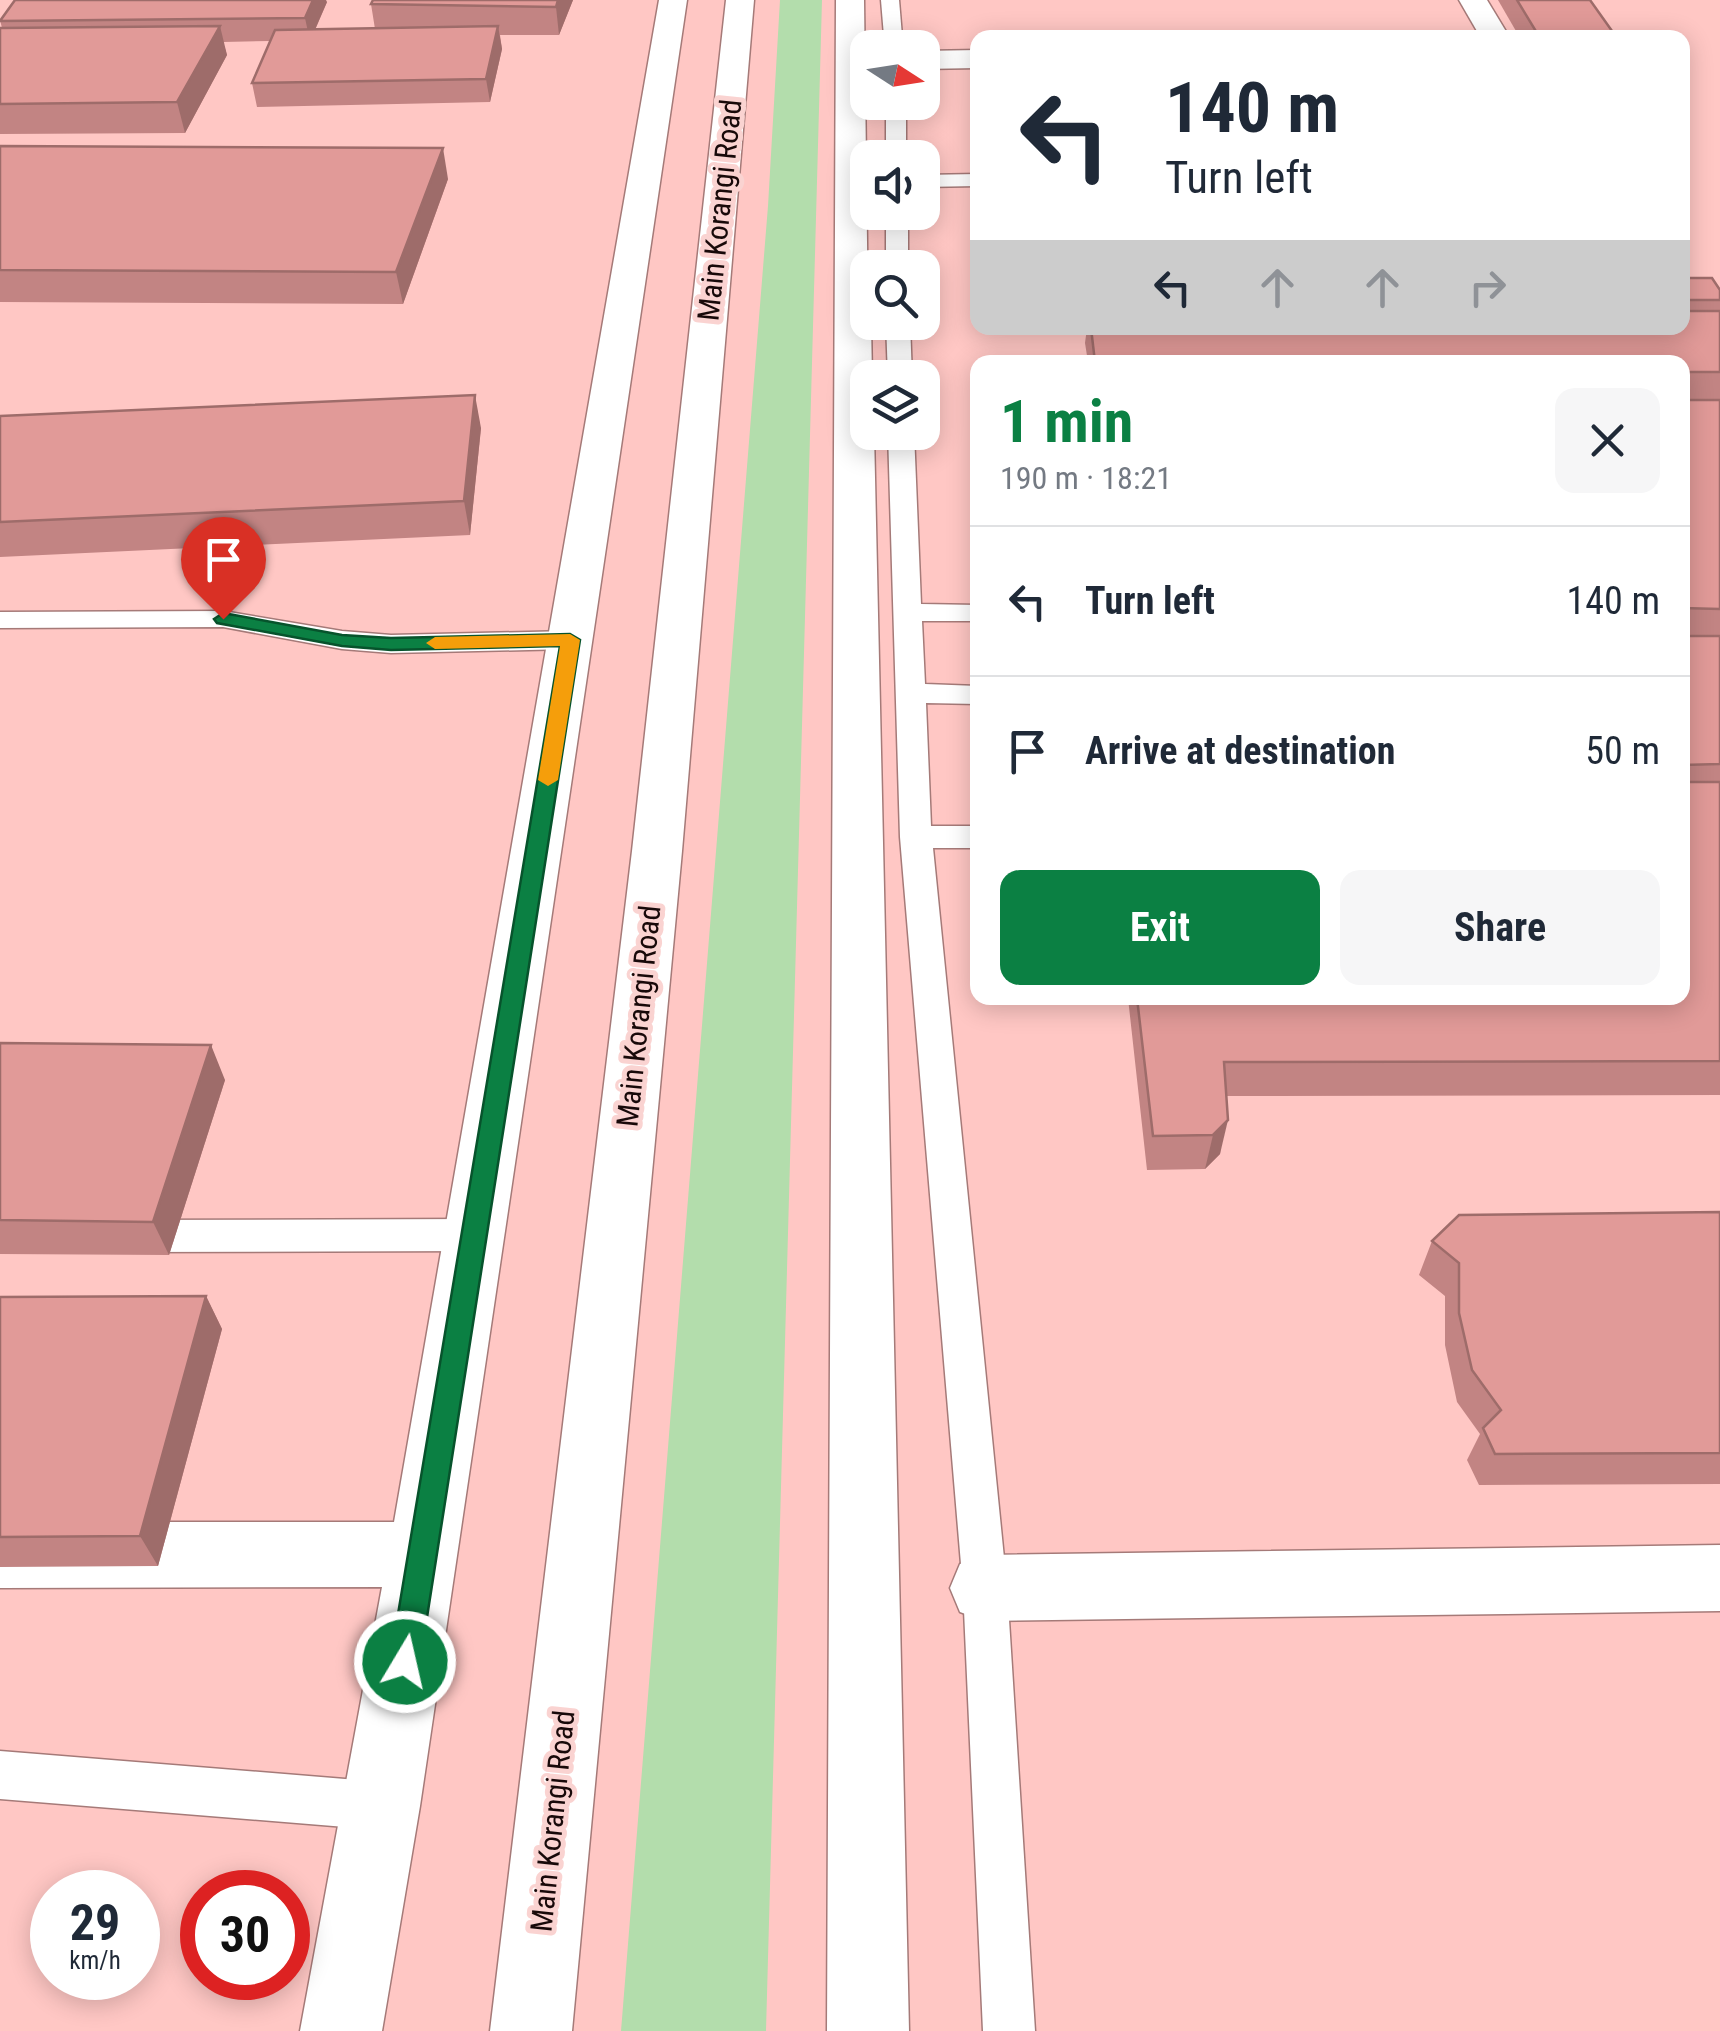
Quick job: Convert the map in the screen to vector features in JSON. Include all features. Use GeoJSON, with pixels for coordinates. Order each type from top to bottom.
{"type":"FeatureCollection","features":[{"type":"Feature","properties":{"kind":"main road"},"geometry":{"type":"LineString","coordinates":[[341,2031],[382,1806],[673,0]]}},
{"type":"Feature","properties":{"kind":"main road","name":"Main Korangi Road"},"geometry":{"type":"LineString","coordinates":[[531,2031],[655,871],[740,0]]}},
{"type":"Feature","properties":{"kind":"main road"},"geometry":{"type":"LineString","coordinates":[[850,0],[868,2031]]}},
{"type":"Feature","properties":{"kind":"main road"},"geometry":{"type":"LineString","coordinates":[[1473,0],[1491,30]]}},
{"type":"Feature","properties":{"kind":"main road"},"geometry":{"type":"LineString","coordinates":[[940,60],[970,60]]}},
{"type":"Feature","properties":{"kind":"main road"},"geometry":{"type":"LineString","coordinates":[[0,1556],[423,1554]]}},
{"type":"Feature","properties":{"kind":"main road"},"geometry":{"type":"LineString","coordinates":[[985,1588],[1720,1578]]}},
{"type":"Feature","properties":{"kind":"lane"},"geometry":{"type":"LineString","coordinates":[[890,0],[892,30]]}},
{"type":"Feature","properties":{"kind":"lane"},"geometry":{"type":"LineString","coordinates":[[940,181],[970,180]]}},
{"type":"Feature","properties":{"kind":"lane"},"geometry":{"type":"LineString","coordinates":[[902,450],[916,837],[985,1588],[1009,2031]]}},
{"type":"Feature","properties":{"kind":"lane"},"geometry":{"type":"LineString","coordinates":[[906,612],[970,613]]}},
{"type":"Feature","properties":{"kind":"lane"},"geometry":{"type":"LineString","coordinates":[[0,620],[223,619],[342,640],[391,644],[570,640]]}},
{"type":"Feature","properties":{"kind":"lane"},"geometry":{"type":"LineString","coordinates":[[908,693],[970,695]]}},
{"type":"Feature","properties":{"kind":"lane"},"geometry":{"type":"LineString","coordinates":[[916,837],[970,837]]}},
{"type":"Feature","properties":{"kind":"lane"},"geometry":{"type":"LineString","coordinates":[[99,1236],[474,1235]]}},
{"type":"Feature","properties":{"kind":"lane"},"geometry":{"type":"LineString","coordinates":[[0,1776],[382,1806]]}},
{"type":"Feature","properties":{"kind":"shaded area"},"geometry":{"type":"Polygon","coordinates":[[[0,0],[1720,0],[1720,2031],[0,2031],[0,0]]]}},
{"type":"Feature","properties":{"kind":"green space"},"geometry":{"type":"Polygon","coordinates":[[[780,0],[822,0],[766,2031],[621,2031],[768,206],[780,0]]]}},
{"type":"Feature","properties":{"kind":"building"},"geometry":{"type":"Polygon","coordinates":[[[15,0],[313,0],[305,18],[0,21],[15,0]]]}},
{"type":"Feature","properties":{"kind":"building"},"geometry":{"type":"Polygon","coordinates":[[[373,0],[558,0],[556,7],[371,4],[373,0]]]}},
{"type":"Feature","properties":{"kind":"building"},"geometry":{"type":"Polygon","coordinates":[[[1517,0],[1590,0],[1611,30],[1535,30],[1517,0]]]}},
{"type":"Feature","properties":{"kind":"building"},"geometry":{"type":"Polygon","coordinates":[[[220,26],[177,102],[0,104],[0,28],[220,26]]]}},
{"type":"Feature","properties":{"kind":"building"},"geometry":{"type":"Polygon","coordinates":[[[498,26],[486,79],[252,83],[275,30],[498,26]]]}},
{"type":"Feature","properties":{"kind":"building"},"geometry":{"type":"Polygon","coordinates":[[[0,146],[443,148],[396,272],[0,270],[0,146]]]}},
{"type":"Feature","properties":{"kind":"building"},"geometry":{"type":"Polygon","coordinates":[[[1690,278],[1712,278],[1720,290],[1720,300],[1690,300],[1690,278]]]}},
{"type":"Feature","properties":{"kind":"building"},"geometry":{"type":"Polygon","coordinates":[[[1690,311],[1720,311],[1720,372],[1690,372],[1690,355],[1094,355],[1092,335],[1690,335],[1690,311]]]}},
{"type":"Feature","properties":{"kind":"building"},"geometry":{"type":"Polygon","coordinates":[[[475,395],[464,501],[0,522],[0,416],[475,395]]]}},
{"type":"Feature","properties":{"kind":"building"},"geometry":{"type":"Polygon","coordinates":[[[1690,400],[1720,400],[1720,609],[1690,608],[1690,400]]]}},
{"type":"Feature","properties":{"kind":"building"},"geometry":{"type":"Polygon","coordinates":[[[1690,636],[1720,636],[1720,764],[1690,765],[1690,636]]]}},
{"type":"Feature","properties":{"kind":"building"},"geometry":{"type":"Polygon","coordinates":[[[1690,782],[1720,782],[1720,1061],[1224,1062],[1228,1120],[1213,1135],[1153,1136],[1138,1005],[1690,1005],[1690,782]]]}},
{"type":"Feature","properties":{"kind":"building"},"geometry":{"type":"Polygon","coordinates":[[[0,1043],[211,1045],[153,1222],[0,1220],[0,1043]]]}},
{"type":"Feature","properties":{"kind":"building"},"geometry":{"type":"Polygon","coordinates":[[[1720,1212],[1720,1453],[1495,1454],[1483,1428],[1501,1410],[1472,1370],[1459,1313],[1459,1263],[1432,1241],[1459,1215],[1720,1212]]]}},
{"type":"Feature","properties":{"kind":"building"},"geometry":{"type":"Polygon","coordinates":[[[206,1296],[140,1536],[0,1537],[0,1297],[206,1296]]]}},
{"type":"Feature","properties":{"kind":"slow traffic"},"geometry":{"type":"LineString","coordinates":[[435,643],[570,640],[548,780]]}},
{"type":"Feature","properties":{"kind":"route"},"geometry":{"type":"LineString","coordinates":[[223,619],[342,640],[391,644],[570,640],[405,1662]]}}]}
